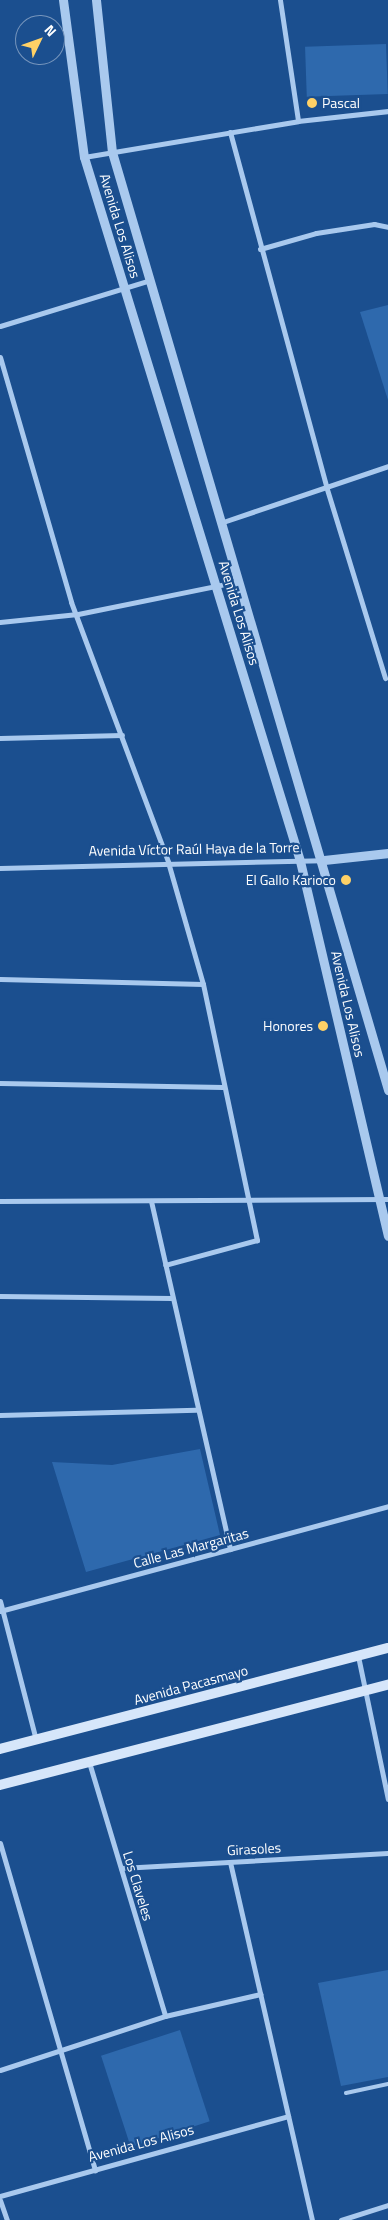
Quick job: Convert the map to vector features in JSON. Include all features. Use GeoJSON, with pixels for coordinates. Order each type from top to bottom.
{"type":"FeatureCollection","features":[{"type":"Feature","properties":{"kind":"main road","name":"Avenida Pacasmayo"},"geometry":{"type":"LineString","coordinates":[[0,1749],[388,1648]]}},
{"type":"Feature","properties":{"kind":"main road"},"geometry":{"type":"LineString","coordinates":[[0,1785],[388,1685]]}},
{"type":"Feature","properties":{"kind":"street","name":"Avenida Los Alisos"},"geometry":{"type":"LineString","coordinates":[[63,0],[84,157],[300,861],[384,1199],[388,1236]]}},
{"type":"Feature","properties":{"kind":"street","name":"Avenida Los Alisos"},"geometry":{"type":"LineString","coordinates":[[96,0],[112,152],[324,860],[388,1090]]}},
{"type":"Feature","properties":{"kind":"street"},"geometry":{"type":"LineString","coordinates":[[280,0],[298,121]]}},
{"type":"Feature","properties":{"kind":"street"},"geometry":{"type":"LineString","coordinates":[[84,157],[298,121],[388,111]]}},
{"type":"Feature","properties":{"kind":"street"},"geometry":{"type":"LineString","coordinates":[[230,132],[260,249],[326,486],[385,678]]}},
{"type":"Feature","properties":{"kind":"street"},"geometry":{"type":"LineString","coordinates":[[260,249],[316,234],[374,224],[388,227]]}},
{"type":"Feature","properties":{"kind":"street"},"geometry":{"type":"LineString","coordinates":[[0,326],[124,286],[150,280]]}},
{"type":"Feature","properties":{"kind":"street"},"geometry":{"type":"LineString","coordinates":[[0,357],[78,614],[168,862],[203,984],[223,1087],[257,1240],[165,1265]]}},
{"type":"Feature","properties":{"kind":"street"},"geometry":{"type":"LineString","coordinates":[[223,522],[388,466]]}},
{"type":"Feature","properties":{"kind":"street"},"geometry":{"type":"LineString","coordinates":[[0,622],[78,614],[240,581]]}},
{"type":"Feature","properties":{"kind":"street"},"geometry":{"type":"LineString","coordinates":[[0,738],[122,735]]}},
{"type":"Feature","properties":{"kind":"street","name":"Avenida Víctor Raúl Haya de la Torre"},"geometry":{"type":"LineString","coordinates":[[0,868],[168,862],[300,861],[388,853]]}},
{"type":"Feature","properties":{"kind":"street"},"geometry":{"type":"LineString","coordinates":[[0,979],[203,984]]}},
{"type":"Feature","properties":{"kind":"street"},"geometry":{"type":"LineString","coordinates":[[0,1083],[223,1087]]}},
{"type":"Feature","properties":{"kind":"street"},"geometry":{"type":"LineString","coordinates":[[0,1201],[250,1202],[384,1199]]}},
{"type":"Feature","properties":{"kind":"street"},"geometry":{"type":"LineString","coordinates":[[151,1201],[196,1410],[230,1549]]}},
{"type":"Feature","properties":{"kind":"street"},"geometry":{"type":"LineString","coordinates":[[0,1296],[172,1298]]}},
{"type":"Feature","properties":{"kind":"street"},"geometry":{"type":"LineString","coordinates":[[0,1415],[196,1410]]}},
{"type":"Feature","properties":{"kind":"street","name":"Calle Las Margaritas"},"geometry":{"type":"LineString","coordinates":[[1,1611],[388,1506]]}},
{"type":"Feature","properties":{"kind":"street"},"geometry":{"type":"LineString","coordinates":[[0,1601],[1,1611],[36,1740]]}},
{"type":"Feature","properties":{"kind":"street"},"geometry":{"type":"LineString","coordinates":[[358,1656],[367,1691],[388,1799]]}},
{"type":"Feature","properties":{"kind":"street","name":"Los Claveles"},"geometry":{"type":"LineString","coordinates":[[89,1762],[165,2016]]}},
{"type":"Feature","properties":{"kind":"street"},"geometry":{"type":"LineString","coordinates":[[0,1843],[95,2170]]}},
{"type":"Feature","properties":{"kind":"street","name":"Girasoles"},"geometry":{"type":"LineString","coordinates":[[121,1868],[388,1853]]}},
{"type":"Feature","properties":{"kind":"street"},"geometry":{"type":"LineString","coordinates":[[230,1862],[312,2220]]}},
{"type":"Feature","properties":{"kind":"street"},"geometry":{"type":"LineString","coordinates":[[0,2070],[165,2016],[260,1994]]}},
{"type":"Feature","properties":{"kind":"street","name":"Avenida Los Alisos"},"geometry":{"type":"LineString","coordinates":[[0,2196],[288,2116]]}},
{"type":"Feature","properties":{"kind":"street"},"geometry":{"type":"LineString","coordinates":[[0,2200],[6,2220]]}},
{"type":"Feature","properties":{"kind":"street"},"geometry":{"type":"LineString","coordinates":[[341,2220],[388,2205]]}},
{"type":"Feature","properties":{"kind":"lane"},"geometry":{"type":"LineString","coordinates":[[346,2092],[388,2084]]}},
{"type":"Feature","properties":{"kind":"shaded area"},"geometry":{"type":"Polygon","coordinates":[[[386,44],[388,94],[307,97],[305,47],[386,44]]]}},
{"type":"Feature","properties":{"kind":"shaded area"},"geometry":{"type":"Polygon","coordinates":[[[388,305],[388,400],[360,312],[388,305]]]}},
{"type":"Feature","properties":{"kind":"shaded area"},"geometry":{"type":"Polygon","coordinates":[[[200,1449],[220,1535],[86,1572],[52,1462],[112,1465],[200,1449]]]}},
{"type":"Feature","properties":{"kind":"shaded area"},"geometry":{"type":"Polygon","coordinates":[[[388,1970],[388,2077],[341,2086],[318,1983],[388,1970]]]}},
{"type":"Feature","properties":{"kind":"shaded area"},"geometry":{"type":"Polygon","coordinates":[[[180,2030],[210,2121],[131,2147],[101,2056],[180,2030]]]}},
{"type":"Feature","properties":{"kind":"place","name":"Pascal"},"geometry":{"type":"Point","coordinates":[312,103]}},
{"type":"Feature","properties":{"kind":"place","name":"El Gallo Karioco"},"geometry":{"type":"Point","coordinates":[346,880]}},
{"type":"Feature","properties":{"kind":"place","name":"Honores"},"geometry":{"type":"Point","coordinates":[323,1026]}}]}
